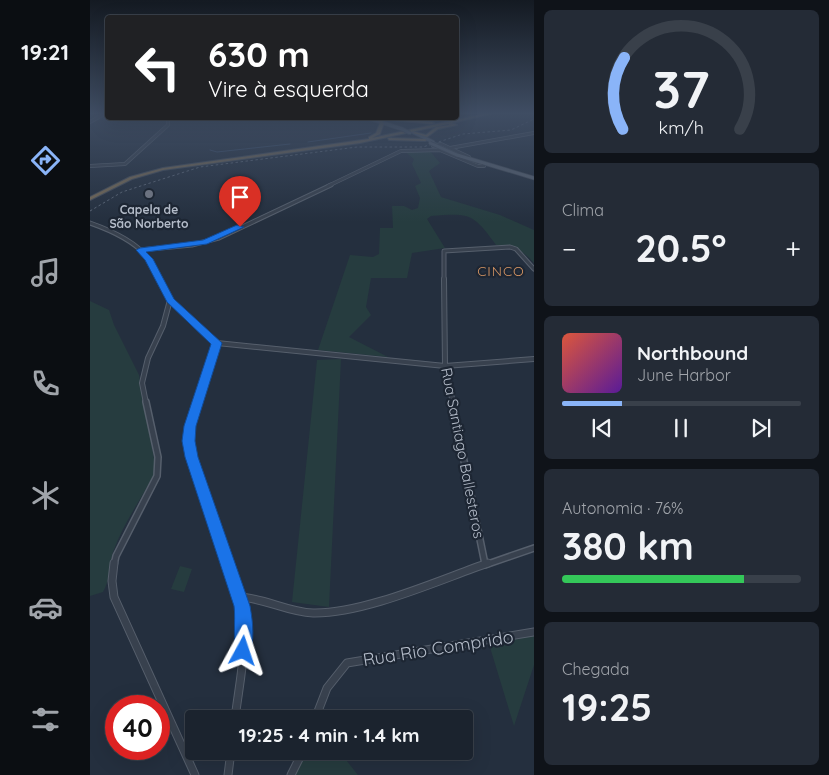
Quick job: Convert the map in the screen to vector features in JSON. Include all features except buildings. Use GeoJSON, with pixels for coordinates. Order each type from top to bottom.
{"type":"FeatureCollection","features":[{"type":"Feature","properties":{"kind":"highway"},"geometry":{"type":"LineString","coordinates":[[92,196],[103,188],[147,171],[177,164],[289,149]]}},
{"type":"Feature","properties":{"kind":"highway"},"geometry":{"type":"LineString","coordinates":[[92,196],[131,178],[163,169],[308,149]]}},
{"type":"Feature","properties":{"kind":"main road"},"geometry":{"type":"LineString","coordinates":[[446,149],[483,165],[534,177]]}},
{"type":"Feature","properties":{"kind":"main road"},"geometry":{"type":"LineString","coordinates":[[459,155],[534,177]]}},
{"type":"Feature","properties":{"kind":"street"},"geometry":{"type":"LineString","coordinates":[[90,166],[125,164],[141,149]]}},
{"type":"Feature","properties":{"kind":"street"},"geometry":{"type":"LineString","coordinates":[[452,149],[469,157]]}},
{"type":"Feature","properties":{"kind":"street"},"geometry":{"type":"LineString","coordinates":[[140,250],[192,245],[212,240],[403,150],[444,151],[483,165]]}},
{"type":"Feature","properties":{"kind":"street"},"geometry":{"type":"LineString","coordinates":[[92,224],[108,229],[140,250],[149,259],[170,300],[217,343],[445,366],[534,359]]}},
{"type":"Feature","properties":{"kind":"street","name":"Rua Santiago Ballesteros"},"geometry":{"type":"LineString","coordinates":[[485,564],[445,366],[444,250],[510,247],[516,249],[534,269]]}},
{"type":"Feature","properties":{"kind":"street"},"geometry":{"type":"LineString","coordinates":[[170,300],[148,358],[142,383],[158,467],[156,476],[116,556],[112,569],[112,591],[195,775]]}},
{"type":"Feature","properties":{"kind":"street"},"geometry":{"type":"LineString","coordinates":[[166,314],[171,309],[178,307]]}},
{"type":"Feature","properties":{"kind":"street"},"geometry":{"type":"LineString","coordinates":[[217,343],[190,426],[188,441],[191,457],[240,597],[244,617],[245,634],[236,710]]}},
{"type":"Feature","properties":{"kind":"street"},"geometry":{"type":"LineString","coordinates":[[240,597],[257,598],[297,611],[338,612],[366,605],[534,548]]}},
{"type":"Feature","properties":{"kind":"street","name":"Rua Rio Comprido"},"geometry":{"type":"LineString","coordinates":[[318,710],[327,688],[346,663],[534,632]]}},
{"type":"Feature","properties":{"kind":"street"},"geometry":{"type":"LineString","coordinates":[[228,775],[230,760]]}},
{"type":"Feature","properties":{"kind":"street"},"geometry":{"type":"LineString","coordinates":[[290,775],[298,760]]}},
{"type":"Feature","properties":{"kind":"green space"},"geometry":{"type":"Polygon","coordinates":[[[404,151],[430,151],[440,163],[429,171],[441,197],[500,215],[534,230],[534,263],[518,249],[496,245],[482,227],[470,217],[463,215],[431,216],[427,219],[445,248],[412,253],[407,278],[371,278],[366,307],[371,315],[349,337],[388,357],[318,350],[350,255],[373,257],[379,254],[380,228],[393,228],[392,206],[404,206],[412,210],[418,208],[420,198],[415,186],[421,183],[412,164],[414,159],[404,151]]]}},
{"type":"Feature","properties":{"kind":"green space"},"geometry":{"type":"Polygon","coordinates":[[[90,301],[109,310],[114,325],[139,375],[155,473],[117,542],[111,557],[107,582],[103,592],[90,596],[90,301]]]}},
{"type":"Feature","properties":{"kind":"green space"},"geometry":{"type":"Polygon","coordinates":[[[341,359],[329,607],[292,602],[317,360],[341,359]]]}},
{"type":"Feature","properties":{"kind":"green space"},"geometry":{"type":"Polygon","coordinates":[[[180,566],[192,569],[184,592],[171,589],[180,566]]]}},
{"type":"Feature","properties":{"kind":"green space"},"geometry":{"type":"Polygon","coordinates":[[[534,635],[534,665],[514,726],[489,644],[534,635]]]}},
{"type":"Feature","properties":{"kind":"green space"},"geometry":{"type":"Polygon","coordinates":[[[302,760],[346,760],[358,775],[295,775],[302,760]]]}},
{"type":"Feature","properties":{"kind":"waterway"},"geometry":{"type":"LineString","coordinates":[[210,150],[217,152],[243,149]]}},
{"type":"Feature","properties":{"kind":"railway"},"geometry":{"type":"LineString","coordinates":[[90,211],[122,192],[200,167],[340,149]]}},
{"type":"Feature","properties":{"kind":"place","name":"Capela de São Norberto"},"geometry":{"type":"Point","coordinates":[149,194]}},
{"type":"Feature","properties":{"kind":"district","name":"CINCO"},"geometry":{"type":"Point","coordinates":[501,271]}},
{"type":"Feature","properties":{"kind":"route"},"geometry":{"type":"LineString","coordinates":[[240,227],[219,238],[204,243],[140,250],[149,259],[170,300],[217,343],[190,426],[188,441],[191,457],[240,597],[245,625],[243,651]]}}]}
